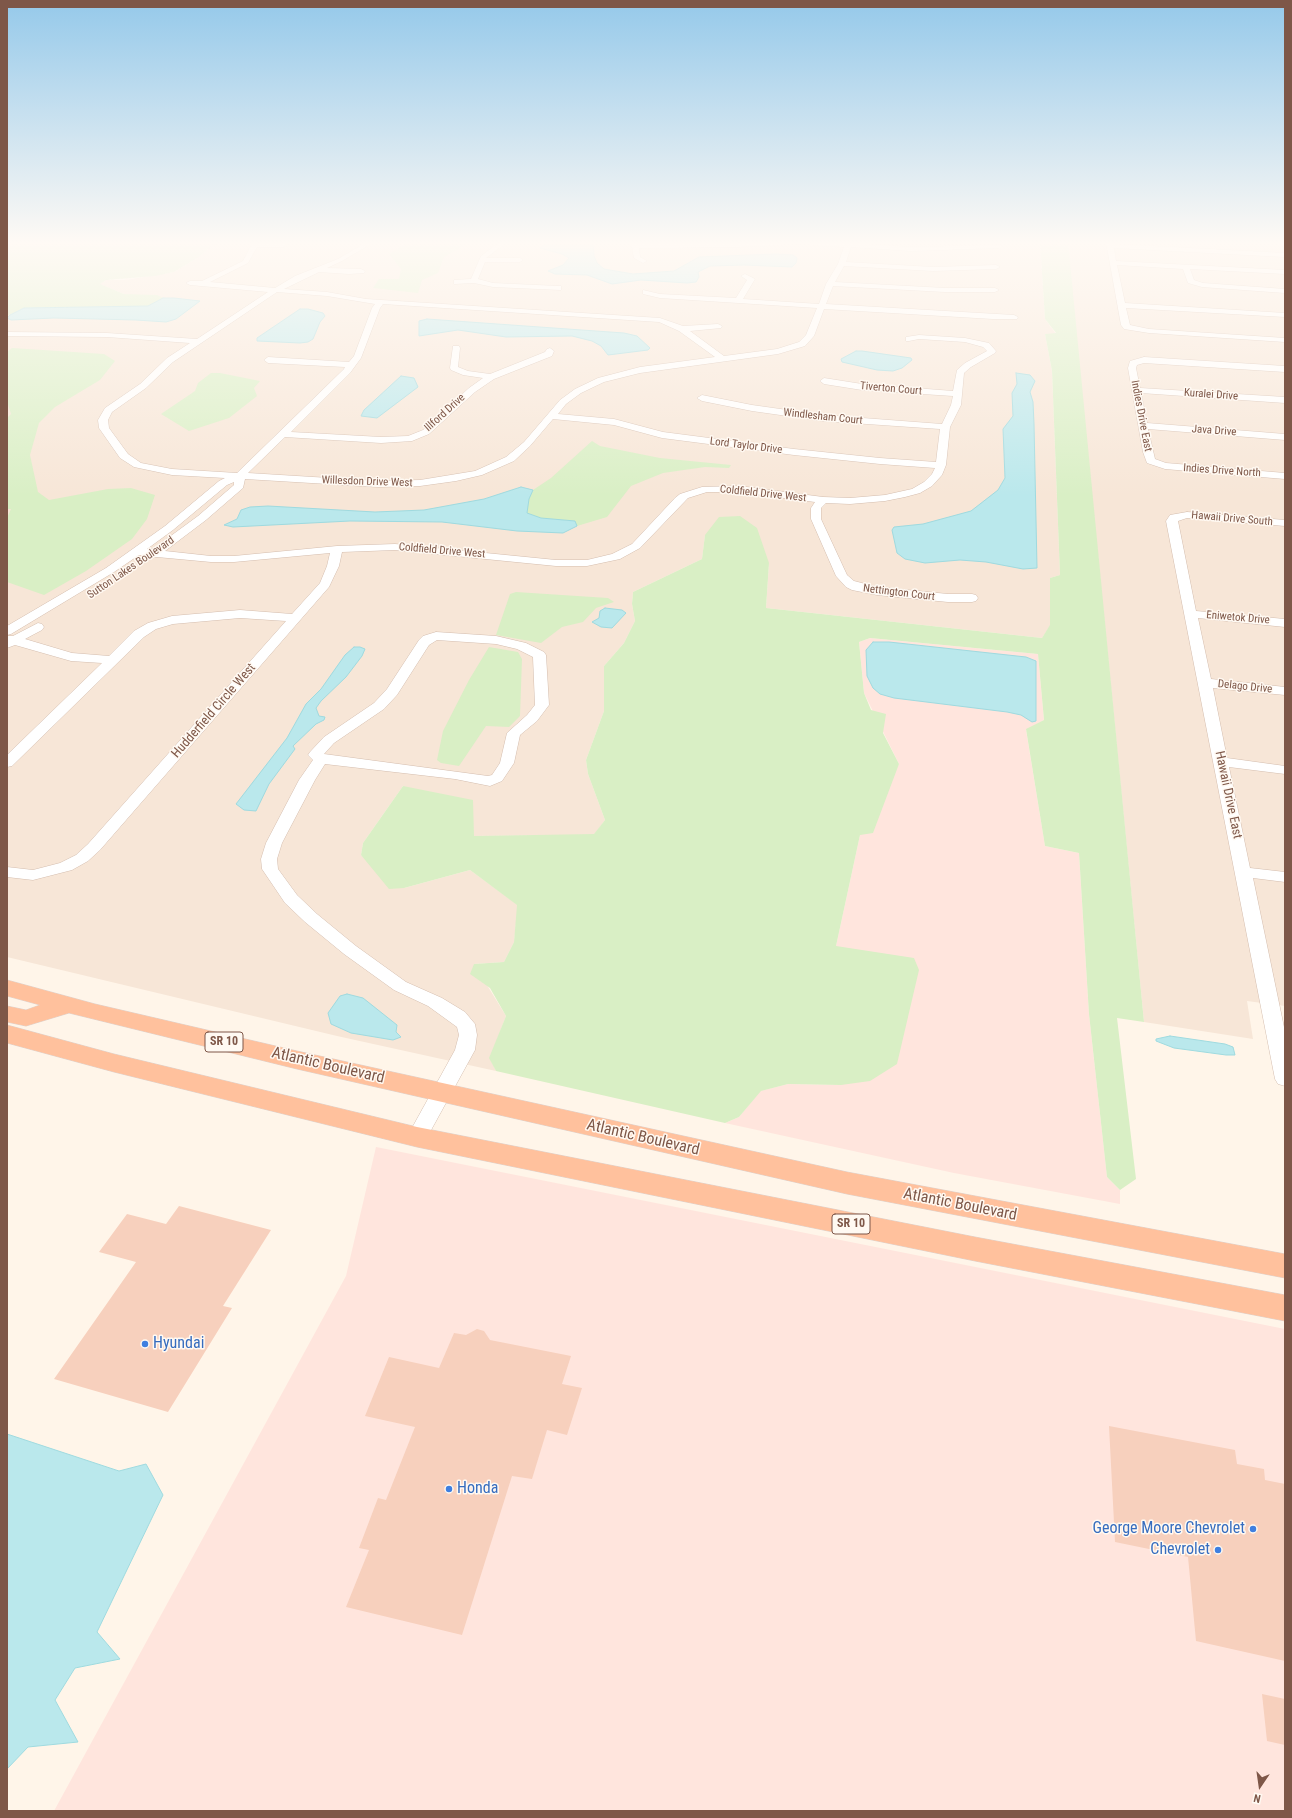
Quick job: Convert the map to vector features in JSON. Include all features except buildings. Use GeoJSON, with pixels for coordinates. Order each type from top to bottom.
{"type":"FeatureCollection","features":[{"type":"Feature","properties":{"kind":"highway","name":"Atlantic Boulevard"},"geometry":{"type":"LineString","coordinates":[[7,988],[67,1005],[297,1060],[847,1183],[1285,1266]]}},
{"type":"Feature","properties":{"kind":"highway"},"geometry":{"type":"LineString","coordinates":[[7,1014],[26,1018],[67,1005]]}},
{"type":"Feature","properties":{"kind":"highway","name":"SR 10"},"geometry":{"type":"LineString","coordinates":[[7,1034],[121,1065],[417,1136],[852,1224],[1285,1308]]}},
{"type":"Feature","properties":{"kind":"street","name":"Willesdon Drive West"},"geometry":{"type":"LineString","coordinates":[[219,327],[160,368],[142,386],[108,410],[103,420],[104,428],[124,456],[138,465],[172,472],[378,484],[420,483],[456,478],[478,473],[510,459],[527,444],[563,402],[578,391],[601,380],[640,370],[778,351],[802,344],[810,336],[814,327]]}},
{"type":"Feature","properties":{"kind":"street","name":"Sutton Lakes Boulevard"},"geometry":{"type":"LineString","coordinates":[[9,638],[138,551],[194,509],[223,483],[240,475],[322,397],[347,371],[358,356],[369,327]]}},
{"type":"Feature","properties":{"kind":"street"},"geometry":{"type":"LineString","coordinates":[[677,327],[722,358]]}},
{"type":"Feature","properties":{"kind":"street"},"geometry":{"type":"LineString","coordinates":[[682,329],[708,327]]}},
{"type":"Feature","properties":{"kind":"street"},"geometry":{"type":"LineString","coordinates":[[1128,327],[1131,329],[1145,331],[1285,340]]}},
{"type":"Feature","properties":{"kind":"street"},"geometry":{"type":"LineString","coordinates":[[7,334],[107,335],[197,341]]}},
{"type":"Feature","properties":{"kind":"street","name":"Coldfield Drive West"},"geometry":{"type":"LineString","coordinates":[[138,551],[212,559],[234,559],[337,548],[401,547],[556,563],[587,563],[616,557],[636,546],[679,500],[694,492],[727,488],[823,500],[868,500],[916,491],[934,479],[941,466],[945,427],[956,405],[960,372],[968,365],[992,351],[990,348],[966,340],[919,337],[909,339]]}},
{"type":"Feature","properties":{"kind":"street"},"geometry":{"type":"LineString","coordinates":[[456,348],[454,368],[466,373],[491,377]]}},
{"type":"Feature","properties":{"kind":"street","name":"Illford Drive"},"geometry":{"type":"LineString","coordinates":[[283,434],[382,440],[410,439],[426,432],[472,390],[491,377],[549,354],[550,351]]}},
{"type":"Feature","properties":{"kind":"street"},"geometry":{"type":"LineString","coordinates":[[268,360],[351,365]]}},
{"type":"Feature","properties":{"kind":"street","name":"Indies Drive East"},"geometry":{"type":"LineString","coordinates":[[1159,464],[1151,461],[1149,458],[1132,368],[1133,363],[1144,360],[1285,369]]}},
{"type":"Feature","properties":{"kind":"street","name":"Tiverton Court"},"geometry":{"type":"LineString","coordinates":[[824,381],[862,387],[958,394]]}},
{"type":"Feature","properties":{"kind":"street","name":"Kuralei Drive"},"geometry":{"type":"LineString","coordinates":[[1136,390],[1285,400]]}},
{"type":"Feature","properties":{"kind":"street","name":"Windlesham Court"},"geometry":{"type":"LineString","coordinates":[[702,398],[752,408],[823,418],[945,427]]}},
{"type":"Feature","properties":{"kind":"street","name":"Lord Taylor Drive"},"geometry":{"type":"LineString","coordinates":[[552,416],[614,422],[662,435],[786,451],[941,466]]}},
{"type":"Feature","properties":{"kind":"street","name":"Java Drive"},"geometry":{"type":"LineString","coordinates":[[1143,426],[1285,437]]}},
{"type":"Feature","properties":{"kind":"street","name":"Indies Drive North"},"geometry":{"type":"LineString","coordinates":[[1159,464],[1176,468],[1285,476]]}},
{"type":"Feature","properties":{"kind":"street","name":"Sutton Lakes Boulevard"},"geometry":{"type":"LineString","coordinates":[[101,589],[156,553],[202,518],[239,486],[240,475]]}},
{"type":"Feature","properties":{"kind":"street","name":"Nettington Court"},"geometry":{"type":"LineString","coordinates":[[823,500],[816,508],[816,519],[842,576],[850,584],[856,587],[877,591],[948,598],[972,598]]}},
{"type":"Feature","properties":{"kind":"street","name":"Hawaii Drive South"},"geometry":{"type":"LineString","coordinates":[[1180,516],[1285,523]]}},
{"type":"Feature","properties":{"kind":"street","name":"Hawaii Drive East"},"geometry":{"type":"LineString","coordinates":[[1180,516],[1174,517],[1172,521],[1244,872],[1279,1020],[1285,1079]]}},
{"type":"Feature","properties":{"kind":"street","name":"Hudderfield Circle West"},"geometry":{"type":"LineString","coordinates":[[7,872],[33,875],[66,867],[82,858],[94,847],[113,828],[325,584],[333,566],[337,548]]}},
{"type":"Feature","properties":{"kind":"street"},"geometry":{"type":"LineString","coordinates":[[7,763],[144,631],[160,623],[172,620],[240,614],[295,618]]}},
{"type":"Feature","properties":{"kind":"street","name":"Eniwetok Drive"},"geometry":{"type":"LineString","coordinates":[[1190,614],[1285,623]]}},
{"type":"Feature","properties":{"kind":"street"},"geometry":{"type":"LineString","coordinates":[[9,638],[49,620]]}},
{"type":"Feature","properties":{"kind":"street"},"geometry":{"type":"LineString","coordinates":[[436,636],[448,636],[496,640],[521,646],[539,655],[542,705],[532,718],[514,733],[507,763],[497,778],[490,781],[455,775],[321,759],[316,755],[329,740],[379,706],[392,692],[428,639],[436,636]]}},
{"type":"Feature","properties":{"kind":"street"},"geometry":{"type":"LineString","coordinates":[[9,638],[71,657],[113,660]]}},
{"type":"Feature","properties":{"kind":"street","name":"Delago Drive"},"geometry":{"type":"LineString","coordinates":[[1206,683],[1285,691]]}},
{"type":"Feature","properties":{"kind":"street"},"geometry":{"type":"LineString","coordinates":[[321,759],[307,780],[274,844],[269,859],[270,869],[291,899],[311,918],[350,950],[400,986],[435,1002],[466,1024],[468,1035],[465,1050],[417,1136]]}},
{"type":"Feature","properties":{"kind":"street"},"geometry":{"type":"LineString","coordinates":[[1221,762],[1285,770]]}},
{"type":"Feature","properties":{"kind":"street"},"geometry":{"type":"LineString","coordinates":[[1244,872],[1285,877]]}},
{"type":"Feature","properties":{"kind":"shaded area"},"geometry":{"type":"Polygon","coordinates":[[[7,327],[1051,327],[1056,334],[1045,334],[1052,371],[1060,575],[1050,578],[1050,626],[1042,638],[766,608],[769,563],[705,535],[702,559],[633,592],[632,604],[635,621],[624,643],[604,666],[604,711],[586,760],[588,774],[605,820],[594,835],[473,836],[403,786],[363,843],[361,855],[404,888],[470,870],[518,905],[514,942],[504,962],[474,964],[506,1016],[490,1058],[496,1071],[337,1036],[7,957],[7,327]]]}},
{"type":"Feature","properties":{"kind":"shaded area"},"geometry":{"type":"Polygon","coordinates":[[[1075,327],[1285,327],[1285,1006],[1247,1001],[1253,1039],[1144,1022],[1075,327]]]}},
{"type":"Feature","properties":{"kind":"shaded area"},"geometry":{"type":"Polygon","coordinates":[[[870,638],[1038,654],[1044,720],[1026,730],[1045,846],[1079,853],[1089,1014],[1107,1177],[1120,1190],[1120,1204],[954,1173],[725,1123],[739,1117],[760,1091],[788,1084],[841,1085],[836,946],[860,835],[899,764],[864,693],[859,642],[870,638]]]}},
{"type":"Feature","properties":{"kind":"shaded area"},"geometry":{"type":"Polygon","coordinates":[[[376,1147],[1285,1329],[1285,1811],[54,1811],[346,1276],[376,1147]]]}},
{"type":"Feature","properties":{"kind":"green space"},"geometry":{"type":"Polygon","coordinates":[[[1051,327],[1076,327],[1144,1022],[1117,1018],[1136,1179],[1120,1190],[1107,1177],[1089,1014],[1079,853],[1045,846],[1026,729],[1044,720],[1038,654],[870,638],[859,642],[864,693],[871,710],[886,714],[883,733],[899,764],[873,833],[860,835],[836,946],[914,958],[919,970],[897,1064],[870,1081],[841,1085],[788,1084],[761,1091],[739,1117],[725,1123],[496,1071],[489,1058],[506,1016],[490,988],[470,974],[474,964],[504,962],[514,942],[517,905],[470,870],[404,888],[389,889],[361,855],[363,843],[403,786],[473,800],[474,836],[594,834],[605,820],[588,774],[586,760],[604,711],[604,666],[624,643],[635,621],[632,604],[633,592],[702,559],[705,535],[719,517],[740,516],[757,528],[769,563],[766,608],[1042,638],[1050,625],[1050,578],[1060,575],[1052,371],[1045,334],[1056,333],[1051,327]]]}},
{"type":"Feature","properties":{"kind":"green space"},"geometry":{"type":"Polygon","coordinates":[[[12,348],[104,354],[115,361],[100,380],[55,407],[39,423],[30,455],[38,492],[49,500],[108,489],[131,488],[155,495],[147,519],[132,539],[86,571],[44,595],[7,582],[7,518],[11,509],[7,509],[7,418],[11,414],[7,401],[7,352],[12,348]]]}},
{"type":"Feature","properties":{"kind":"green space"},"geometry":{"type":"Polygon","coordinates":[[[211,373],[220,373],[260,381],[254,388],[257,396],[229,418],[189,431],[161,414],[195,391],[198,383],[211,373]]]}},
{"type":"Feature","properties":{"kind":"green space"},"geometry":{"type":"Polygon","coordinates":[[[592,441],[600,446],[660,458],[731,465],[729,468],[705,467],[663,473],[631,486],[607,517],[577,526],[575,521],[541,518],[527,513],[529,499],[533,490],[551,478],[592,441]]]}},
{"type":"Feature","properties":{"kind":"green space"},"geometry":{"type":"Polygon","coordinates":[[[516,592],[608,598],[614,602],[596,608],[583,622],[562,627],[541,643],[496,635],[510,594],[516,592]]]}},
{"type":"Feature","properties":{"kind":"green space"},"geometry":{"type":"Polygon","coordinates":[[[489,647],[518,652],[522,659],[520,716],[509,727],[486,726],[459,766],[441,763],[437,760],[443,731],[469,680],[489,647]]]}},
{"type":"Feature","properties":{"kind":"water"},"geometry":{"type":"Polygon","coordinates":[[[274,327],[318,327],[313,339],[308,342],[257,341],[257,338],[274,327]]]}},
{"type":"Feature","properties":{"kind":"water"},"geometry":{"type":"Polygon","coordinates":[[[419,327],[537,327],[624,333],[637,336],[650,348],[648,350],[608,355],[601,346],[592,341],[572,336],[506,337],[458,330],[419,336],[419,327]]]}},
{"type":"Feature","properties":{"kind":"water"},"geometry":{"type":"Polygon","coordinates":[[[856,351],[911,358],[912,360],[902,368],[893,371],[877,370],[842,362],[841,359],[856,351]]]}},
{"type":"Feature","properties":{"kind":"water"},"geometry":{"type":"Polygon","coordinates":[[[1016,373],[1030,375],[1035,381],[1030,392],[1033,402],[1034,424],[1037,568],[1023,569],[986,562],[960,560],[925,563],[905,559],[897,553],[892,530],[894,527],[923,524],[971,511],[998,490],[1005,478],[1003,429],[1013,416],[1012,393],[1017,384],[1016,373]]]}},
{"type":"Feature","properties":{"kind":"water"},"geometry":{"type":"Polygon","coordinates":[[[401,376],[414,378],[418,387],[377,418],[361,416],[364,410],[401,376]]]}},
{"type":"Feature","properties":{"kind":"water"},"geometry":{"type":"Polygon","coordinates":[[[521,487],[533,490],[529,499],[527,513],[541,518],[575,521],[577,526],[563,533],[517,531],[442,522],[350,521],[233,527],[224,525],[237,519],[241,510],[250,507],[268,506],[375,512],[424,510],[484,499],[521,487]]]}},
{"type":"Feature","properties":{"kind":"water"},"geometry":{"type":"Polygon","coordinates":[[[605,608],[622,610],[626,613],[612,628],[601,627],[592,622],[599,618],[600,611],[605,608]]]}},
{"type":"Feature","properties":{"kind":"water"},"geometry":{"type":"Polygon","coordinates":[[[873,642],[889,642],[1026,657],[1036,661],[1036,721],[1032,722],[1021,715],[1007,712],[894,698],[880,694],[873,688],[867,676],[866,650],[873,642]]]}},
{"type":"Feature","properties":{"kind":"water"},"geometry":{"type":"Polygon","coordinates":[[[354,647],[365,649],[362,656],[346,677],[321,701],[316,708],[319,716],[325,717],[324,720],[316,724],[293,746],[295,749],[269,784],[256,811],[244,810],[236,804],[287,738],[306,704],[321,689],[345,655],[354,647]]]}},
{"type":"Feature","properties":{"kind":"water"},"geometry":{"type":"Polygon","coordinates":[[[347,994],[363,998],[397,1025],[396,1032],[401,1037],[393,1040],[351,1033],[331,1024],[328,1013],[340,996],[347,994]]]}},
{"type":"Feature","properties":{"kind":"water"},"geometry":{"type":"Polygon","coordinates":[[[1170,1036],[1225,1044],[1233,1047],[1235,1055],[1174,1048],[1156,1041],[1156,1039],[1170,1036]]]}},
{"type":"Feature","properties":{"kind":"water"},"geometry":{"type":"Polygon","coordinates":[[[7,1434],[119,1471],[146,1464],[163,1495],[97,1632],[120,1659],[75,1668],[55,1700],[78,1742],[28,1747],[7,1769],[7,1434]]]}},
{"type":"Feature","properties":{"kind":"place","name":"Hyundai"},"geometry":{"type":"Point","coordinates":[145,1344]}},
{"type":"Feature","properties":{"kind":"place","name":"Honda"},"geometry":{"type":"Point","coordinates":[449,1489]}},
{"type":"Feature","properties":{"kind":"place","name":"George Moore Chevrolet"},"geometry":{"type":"Point","coordinates":[1253,1529]}},
{"type":"Feature","properties":{"kind":"place","name":"Chevrolet"},"geometry":{"type":"Point","coordinates":[1218,1550]}}]}
